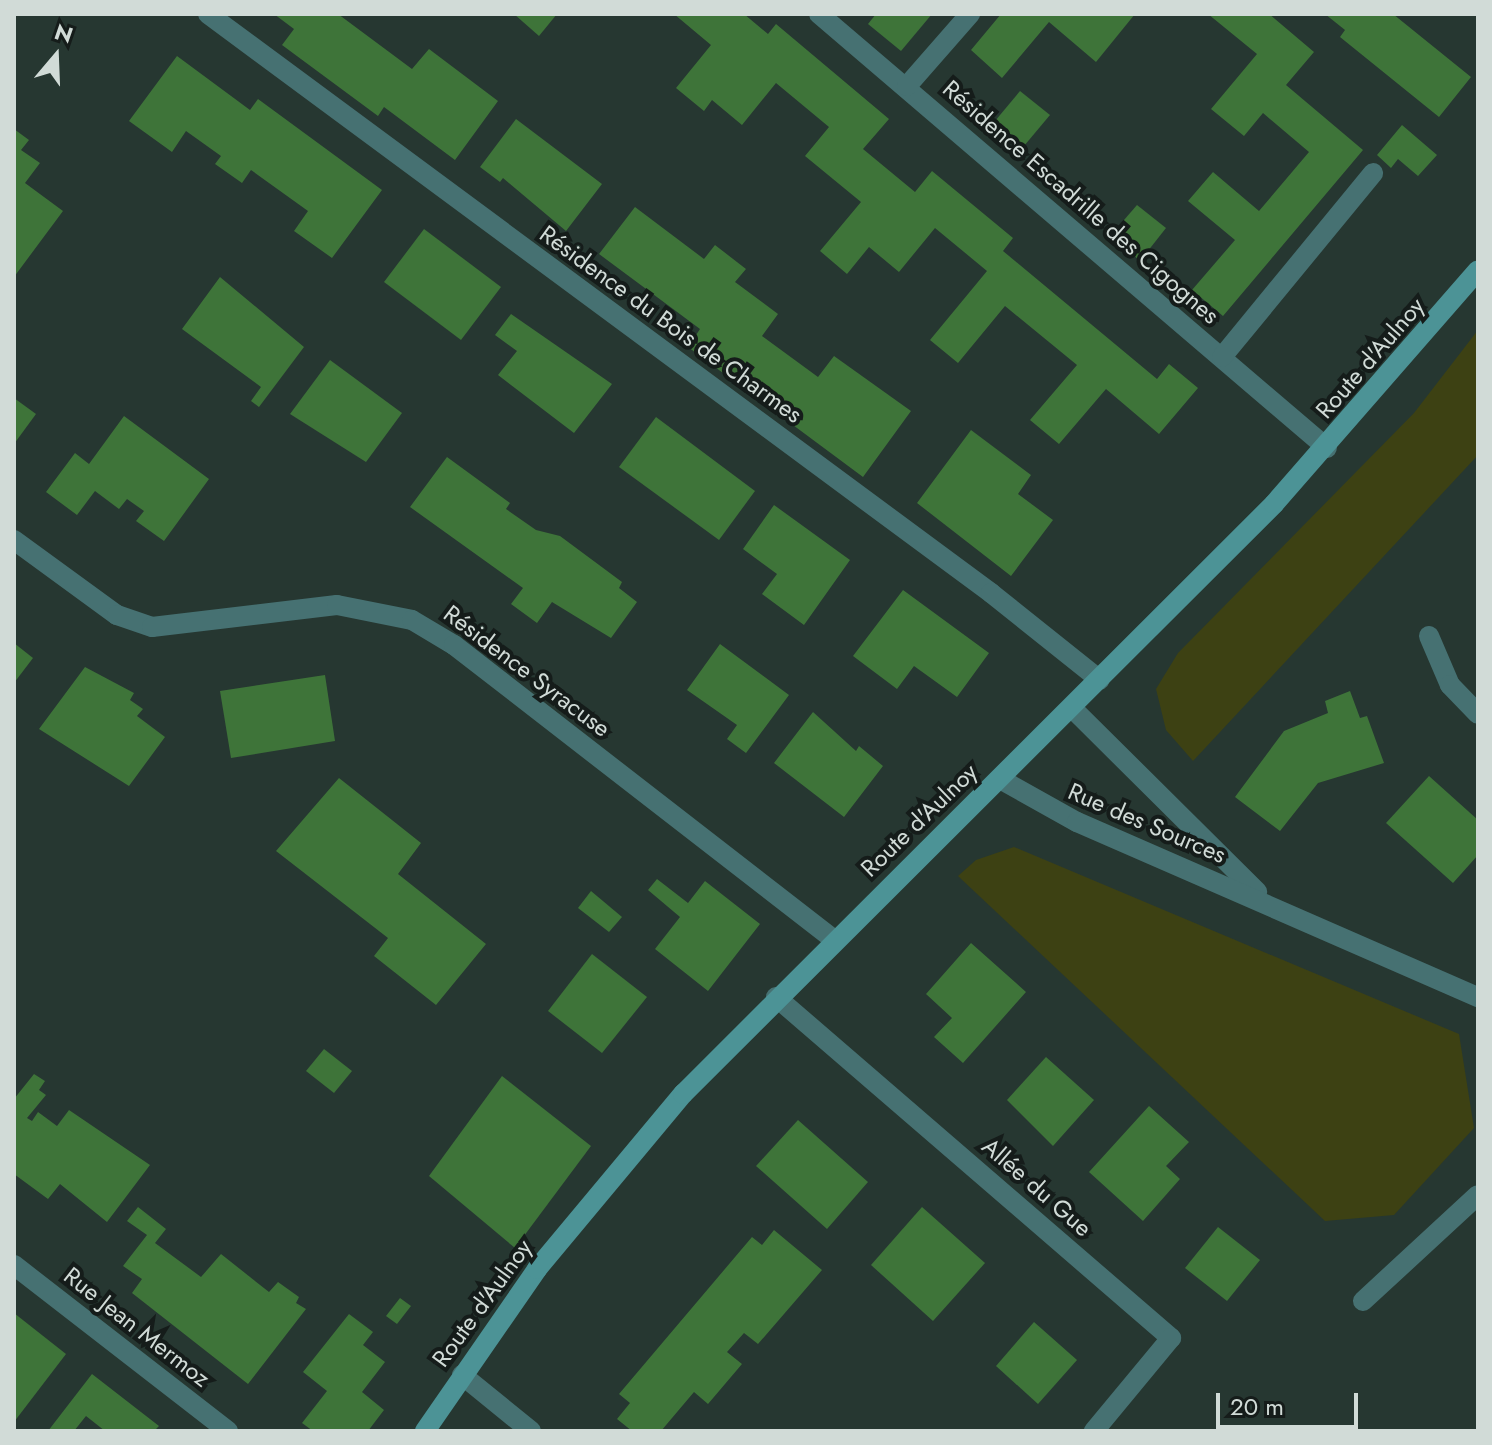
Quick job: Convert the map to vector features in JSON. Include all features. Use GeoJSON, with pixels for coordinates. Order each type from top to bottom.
{"type":"FeatureCollection","features":[{"type":"Feature","properties":{"kind":"street","name":"Résidence du Bois de Charmes"},"geometry":{"type":"LineString","coordinates":[[208,14],[991,593],[1100,680]]}},
{"type":"Feature","properties":{"kind":"street","name":"Résidence Escadrille des Cigognes"},"geometry":{"type":"LineString","coordinates":[[819,14],[907,86],[1327,448]]}},
{"type":"Feature","properties":{"kind":"street","name":"Résidence Escadrille des Cigognes"},"geometry":{"type":"LineString","coordinates":[[907,86],[970,14]]}},
{"type":"Feature","properties":{"kind":"street","name":"Résidence Escadrille des Cigognes"},"geometry":{"type":"LineString","coordinates":[[1222,357],[1373,173]]}},
{"type":"Feature","properties":{"kind":"street","name":"Route d'Aulnoy"},"geometry":{"type":"LineString","coordinates":[[425,1431],[462,1375],[604,1184],[776,997],[1072,708],[1327,448],[1478,270]]}},
{"type":"Feature","properties":{"kind":"street","name":"Résidence Syracuse"},"geometry":{"type":"LineString","coordinates":[[14,540],[109,610],[152,627],[337,605],[412,620],[454,645],[833,939]]}},
{"type":"Feature","properties":{"kind":"street"},"geometry":{"type":"LineString","coordinates":[[1429,636],[1450,685],[1478,714]]}},
{"type":"Feature","properties":{"kind":"street","name":"Rue des Sources"},"geometry":{"type":"LineString","coordinates":[[1072,708],[1276,907]]}},
{"type":"Feature","properties":{"kind":"street","name":"Rue des Sources"},"geometry":{"type":"LineString","coordinates":[[1000,779],[1077,822],[1478,997]]}},
{"type":"Feature","properties":{"kind":"street","name":"Allée du Gue"},"geometry":{"type":"LineString","coordinates":[[776,997],[1171,1338],[1094,1431]]}},
{"type":"Feature","properties":{"kind":"street"},"geometry":{"type":"LineString","coordinates":[[1363,1301],[1478,1195]]}},
{"type":"Feature","properties":{"kind":"street","name":"Rue Jean Mermoz"},"geometry":{"type":"LineString","coordinates":[[14,1265],[228,1431]]}},
{"type":"Feature","properties":{"kind":"street"},"geometry":{"type":"LineString","coordinates":[[462,1375],[531,1431]]}},
{"type":"Feature","properties":{"kind":"green space"},"geometry":{"type":"Polygon","coordinates":[[[1478,330],[1478,455],[1193,761],[1166,730],[1156,689],[1178,653],[1414,413],[1478,330]]]}},
{"type":"Feature","properties":{"kind":"green space"},"geometry":{"type":"Polygon","coordinates":[[[1014,847],[1459,1034],[1474,1128],[1394,1215],[1325,1221],[958,876],[976,860],[1014,847]]]}},
{"type":"Feature","properties":{"kind":"building"},"geometry":{"type":"Polygon","coordinates":[[[274,14],[338,14],[412,69],[429,49],[498,101],[455,160],[384,107],[378,116],[282,45],[294,29],[274,14]]]}},
{"type":"Feature","properties":{"kind":"building"},"geometry":{"type":"Polygon","coordinates":[[[514,14],[557,14],[539,36],[514,14]]]}},
{"type":"Feature","properties":{"kind":"building"},"geometry":{"type":"Polygon","coordinates":[[[674,14],[744,14],[768,34],[776,24],[889,119],[863,149],[915,192],[932,171],[1013,238],[1003,251],[1157,379],[1169,364],[1198,388],[1159,434],[1106,389],[1059,444],[1030,420],[1077,365],[1005,306],[958,363],[930,340],[987,271],[935,228],[899,272],[869,247],[847,274],[820,251],[861,202],[805,156],[829,127],[776,83],[742,125],[712,100],[704,111],[676,88],[711,45],[674,14]]]}},
{"type":"Feature","properties":{"kind":"building"},"geometry":{"type":"Polygon","coordinates":[[[876,14],[932,14],[901,51],[868,24],[876,14]]]}},
{"type":"Feature","properties":{"kind":"building"},"geometry":{"type":"Polygon","coordinates":[[[1001,14],[1135,14],[1096,62],[1049,22],[1002,78],[971,50],[1001,14]]]}},
{"type":"Feature","properties":{"kind":"building"},"geometry":{"type":"Polygon","coordinates":[[[1208,14],[1269,14],[1314,52],[1286,85],[1363,150],[1223,316],[1192,290],[1235,240],[1188,201],[1213,172],[1259,211],[1309,152],[1263,113],[1244,136],[1211,109],[1257,54],[1208,14]]]}},
{"type":"Feature","properties":{"kind":"building"},"geometry":{"type":"Polygon","coordinates":[[[1325,14],[1393,14],[1471,77],[1439,117],[1340,37],[1345,30],[1325,14]]]}},
{"type":"Feature","properties":{"kind":"building"},"geometry":{"type":"Polygon","coordinates":[[[177,56],[250,110],[258,99],[382,190],[332,258],[294,231],[308,211],[251,170],[242,183],[215,164],[221,156],[186,131],[172,152],[129,121],[177,56]]]}},
{"type":"Feature","properties":{"kind":"building"},"geometry":{"type":"Polygon","coordinates":[[[1020,91],[1050,115],[1024,146],[995,121],[1020,91]]]}},
{"type":"Feature","properties":{"kind":"building"},"geometry":{"type":"Polygon","coordinates":[[[516,119],[602,184],[566,231],[503,178],[500,182],[480,167],[516,119]]]}},
{"type":"Feature","properties":{"kind":"building"},"geometry":{"type":"Polygon","coordinates":[[[1402,125],[1437,155],[1418,176],[1398,159],[1391,168],[1377,155],[1402,125]]]}},
{"type":"Feature","properties":{"kind":"building"},"geometry":{"type":"Polygon","coordinates":[[[14,129],[29,140],[21,150],[40,163],[25,183],[63,211],[14,277],[14,129]]]}},
{"type":"Feature","properties":{"kind":"building"},"geometry":{"type":"Polygon","coordinates":[[[1137,205],[1166,228],[1140,261],[1111,235],[1137,205]]]}},
{"type":"Feature","properties":{"kind":"building"},"geometry":{"type":"Polygon","coordinates":[[[635,207],[704,259],[715,245],[746,269],[735,282],[778,314],[762,336],[818,377],[834,356],[911,411],[863,477],[688,347],[700,329],[599,254],[635,207]]]}},
{"type":"Feature","properties":{"kind":"building"},"geometry":{"type":"Polygon","coordinates":[[[424,229],[501,287],[461,340],[384,282],[424,229]]]}},
{"type":"Feature","properties":{"kind":"building"},"geometry":{"type":"Polygon","coordinates":[[[220,277],[304,347],[259,407],[251,401],[261,387],[182,329],[220,277]]]}},
{"type":"Feature","properties":{"kind":"building"},"geometry":{"type":"Polygon","coordinates":[[[511,314],[612,384],[574,433],[498,375],[517,351],[495,335],[511,314]]]}},
{"type":"Feature","properties":{"kind":"building"},"geometry":{"type":"Polygon","coordinates":[[[330,360],[402,413],[366,462],[290,414],[330,360]]]}},
{"type":"Feature","properties":{"kind":"building"},"geometry":{"type":"Polygon","coordinates":[[[14,398],[36,414],[14,444],[14,398]]]}},
{"type":"Feature","properties":{"kind":"building"},"geometry":{"type":"Polygon","coordinates":[[[124,416],[209,479],[164,541],[136,521],[144,511],[127,499],[119,509],[95,491],[77,515],[46,492],[75,453],[89,464],[124,416]]]}},
{"type":"Feature","properties":{"kind":"building"},"geometry":{"type":"Polygon","coordinates":[[[656,417],[755,491],[719,540],[619,467],[656,417]]]}},
{"type":"Feature","properties":{"kind":"building"},"geometry":{"type":"Polygon","coordinates":[[[971,430],[1031,475],[1018,494],[1053,520],[1011,576],[917,503],[971,430]]]}},
{"type":"Feature","properties":{"kind":"building"},"geometry":{"type":"Polygon","coordinates":[[[447,457],[510,503],[506,509],[536,530],[560,536],[622,582],[619,588],[637,602],[611,638],[552,602],[537,623],[511,604],[523,588],[410,507],[447,457]]]}},
{"type":"Feature","properties":{"kind":"building"},"geometry":{"type":"Polygon","coordinates":[[[774,505],[850,560],[804,625],[762,594],[777,574],[743,549],[774,505]]]}},
{"type":"Feature","properties":{"kind":"building"},"geometry":{"type":"Polygon","coordinates":[[[903,590],[989,653],[957,697],[914,666],[897,689],[853,656],[903,590]]]}},
{"type":"Feature","properties":{"kind":"building"},"geometry":{"type":"Polygon","coordinates":[[[14,643],[33,658],[14,683],[14,643]]]}},
{"type":"Feature","properties":{"kind":"building"},"geometry":{"type":"Polygon","coordinates":[[[720,644],[789,695],[746,753],[727,739],[737,725],[687,690],[720,644]]]}},
{"type":"Feature","properties":{"kind":"building"},"geometry":{"type":"Polygon","coordinates":[[[85,667],[134,693],[130,700],[143,709],[137,716],[165,737],[129,786],[39,729],[85,667]]]}},
{"type":"Feature","properties":{"kind":"building"},"geometry":{"type":"Polygon","coordinates":[[[325,675],[335,741],[231,758],[220,691],[325,675]]]}},
{"type":"Feature","properties":{"kind":"building"},"geometry":{"type":"Polygon","coordinates":[[[1350,691],[1360,718],[1367,716],[1384,763],[1318,783],[1280,831],[1235,797],[1284,731],[1328,713],[1325,701],[1350,691]]]}},
{"type":"Feature","properties":{"kind":"building"},"geometry":{"type":"Polygon","coordinates":[[[813,712],[856,751],[859,746],[883,766],[844,817],[774,763],[813,712]]]}},
{"type":"Feature","properties":{"kind":"building"},"geometry":{"type":"Polygon","coordinates":[[[1429,776],[1478,820],[1478,855],[1453,883],[1386,823],[1429,776]]]}},
{"type":"Feature","properties":{"kind":"building"},"geometry":{"type":"Polygon","coordinates":[[[339,778],[421,843],[398,874],[486,944],[436,1005],[374,956],[388,938],[276,851],[339,778]]]}},
{"type":"Feature","properties":{"kind":"building"},"geometry":{"type":"Polygon","coordinates":[[[657,879],[688,903],[705,881],[760,924],[708,991],[655,949],[680,917],[648,890],[657,879]]]}},
{"type":"Feature","properties":{"kind":"building"},"geometry":{"type":"Polygon","coordinates":[[[591,891],[622,917],[609,932],[578,908],[591,891]]]}},
{"type":"Feature","properties":{"kind":"building"},"geometry":{"type":"Polygon","coordinates":[[[971,943],[1026,992],[963,1063],[934,1037],[952,1018],[926,994],[971,943]]]}},
{"type":"Feature","properties":{"kind":"building"},"geometry":{"type":"Polygon","coordinates":[[[592,954],[647,997],[602,1053],[548,1011],[592,954]]]}},
{"type":"Feature","properties":{"kind":"building"},"geometry":{"type":"Polygon","coordinates":[[[324,1049],[352,1071],[334,1093],[306,1071],[324,1049]]]}},
{"type":"Feature","properties":{"kind":"building"},"geometry":{"type":"Polygon","coordinates":[[[1046,1057],[1094,1100],[1053,1146],[1007,1100],[1046,1057]]]}},
{"type":"Feature","properties":{"kind":"building"},"geometry":{"type":"Polygon","coordinates":[[[34,1074],[45,1081],[39,1090],[46,1095],[27,1118],[32,1121],[38,1112],[57,1126],[69,1110],[150,1165],[107,1222],[60,1184],[48,1199],[14,1174],[14,1099],[34,1074]]]}},
{"type":"Feature","properties":{"kind":"building"},"geometry":{"type":"Polygon","coordinates":[[[502,1076],[591,1146],[515,1248],[429,1176],[502,1076]]]}},
{"type":"Feature","properties":{"kind":"building"},"geometry":{"type":"Polygon","coordinates":[[[1149,1106],[1189,1142],[1166,1166],[1180,1179],[1143,1221],[1089,1172],[1149,1106]]]}},
{"type":"Feature","properties":{"kind":"building"},"geometry":{"type":"Polygon","coordinates":[[[798,1120],[868,1182],[827,1229],[756,1166],[798,1120]]]}},
{"type":"Feature","properties":{"kind":"building"},"geometry":{"type":"Polygon","coordinates":[[[138,1207],[166,1229],[155,1243],[201,1277],[221,1254],[269,1292],[278,1282],[299,1297],[296,1303],[306,1309],[248,1384],[132,1293],[142,1279],[123,1266],[147,1235],[127,1221],[138,1207]]]}},
{"type":"Feature","properties":{"kind":"building"},"geometry":{"type":"Polygon","coordinates":[[[922,1207],[985,1263],[933,1321],[871,1265],[922,1207]]]}},
{"type":"Feature","properties":{"kind":"building"},"geometry":{"type":"Polygon","coordinates":[[[1218,1227],[1260,1260],[1227,1301],[1185,1268],[1218,1227]]]}},
{"type":"Feature","properties":{"kind":"building"},"geometry":{"type":"Polygon","coordinates":[[[774,1230],[822,1270],[758,1344],[744,1333],[727,1352],[742,1364],[708,1404],[694,1392],[661,1431],[632,1431],[617,1419],[630,1403],[619,1394],[752,1237],[762,1245],[774,1230]]]}},
{"type":"Feature","properties":{"kind":"building"},"geometry":{"type":"Polygon","coordinates":[[[400,1298],[411,1306],[397,1324],[386,1316],[400,1298]]]}},
{"type":"Feature","properties":{"kind":"building"},"geometry":{"type":"Polygon","coordinates":[[[14,1313],[66,1354],[14,1422],[14,1313]]]}},
{"type":"Feature","properties":{"kind":"building"},"geometry":{"type":"Polygon","coordinates":[[[349,1314],[373,1332],[363,1345],[385,1362],[362,1392],[384,1410],[368,1431],[313,1431],[302,1423],[327,1391],[303,1372],[349,1314]]]}},
{"type":"Feature","properties":{"kind":"building"},"geometry":{"type":"Polygon","coordinates":[[[1034,1322],[1077,1360],[1038,1404],[996,1366],[1034,1322]]]}},
{"type":"Feature","properties":{"kind":"building"},"geometry":{"type":"Polygon","coordinates":[[[92,1374],[159,1426],[154,1431],[105,1431],[86,1416],[74,1431],[48,1431],[92,1374]]]}}]}
